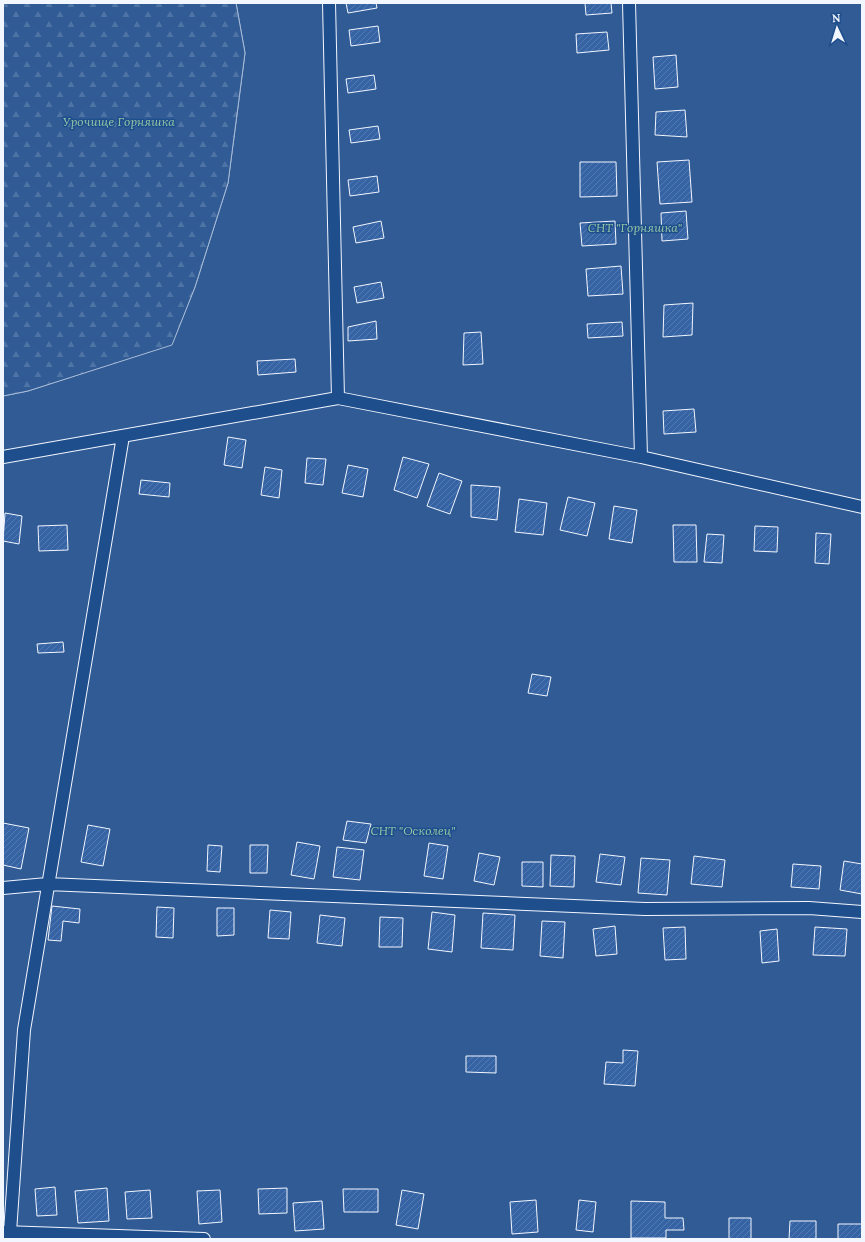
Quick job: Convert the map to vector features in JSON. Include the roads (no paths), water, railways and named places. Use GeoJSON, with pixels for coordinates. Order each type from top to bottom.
{"type":"FeatureCollection","features":[{"type":"Feature","properties":{"kind":"lane"},"geometry":{"type":"LineString","coordinates":[[329,3],[338,398]]}},
{"type":"Feature","properties":{"kind":"lane"},"geometry":{"type":"LineString","coordinates":[[629,3],[641,458]]}},
{"type":"Feature","properties":{"kind":"lane"},"geometry":{"type":"LineString","coordinates":[[3,457],[338,398],[641,458],[862,507]]}},
{"type":"Feature","properties":{"kind":"lane"},"geometry":{"type":"LineString","coordinates":[[123,436],[47,884],[24,1030],[7,1232],[204,1239]]}},
{"type":"Feature","properties":{"kind":"lane"},"geometry":{"type":"LineString","coordinates":[[3,888],[47,884],[645,909],[809,908],[862,912]]}},
{"type":"Feature","properties":{"kind":"park label","name":"Урочище Горняшка"},"geometry":{"type":"Point","coordinates":[119,121]}},
{"type":"Feature","properties":{"kind":"park label","name":"СНТ \"Горняшка\""},"geometry":{"type":"Point","coordinates":[635,227]}},
{"type":"Feature","properties":{"kind":"park label","name":"СНТ \"Осколец\""},"geometry":{"type":"Point","coordinates":[413,830]}}]}
